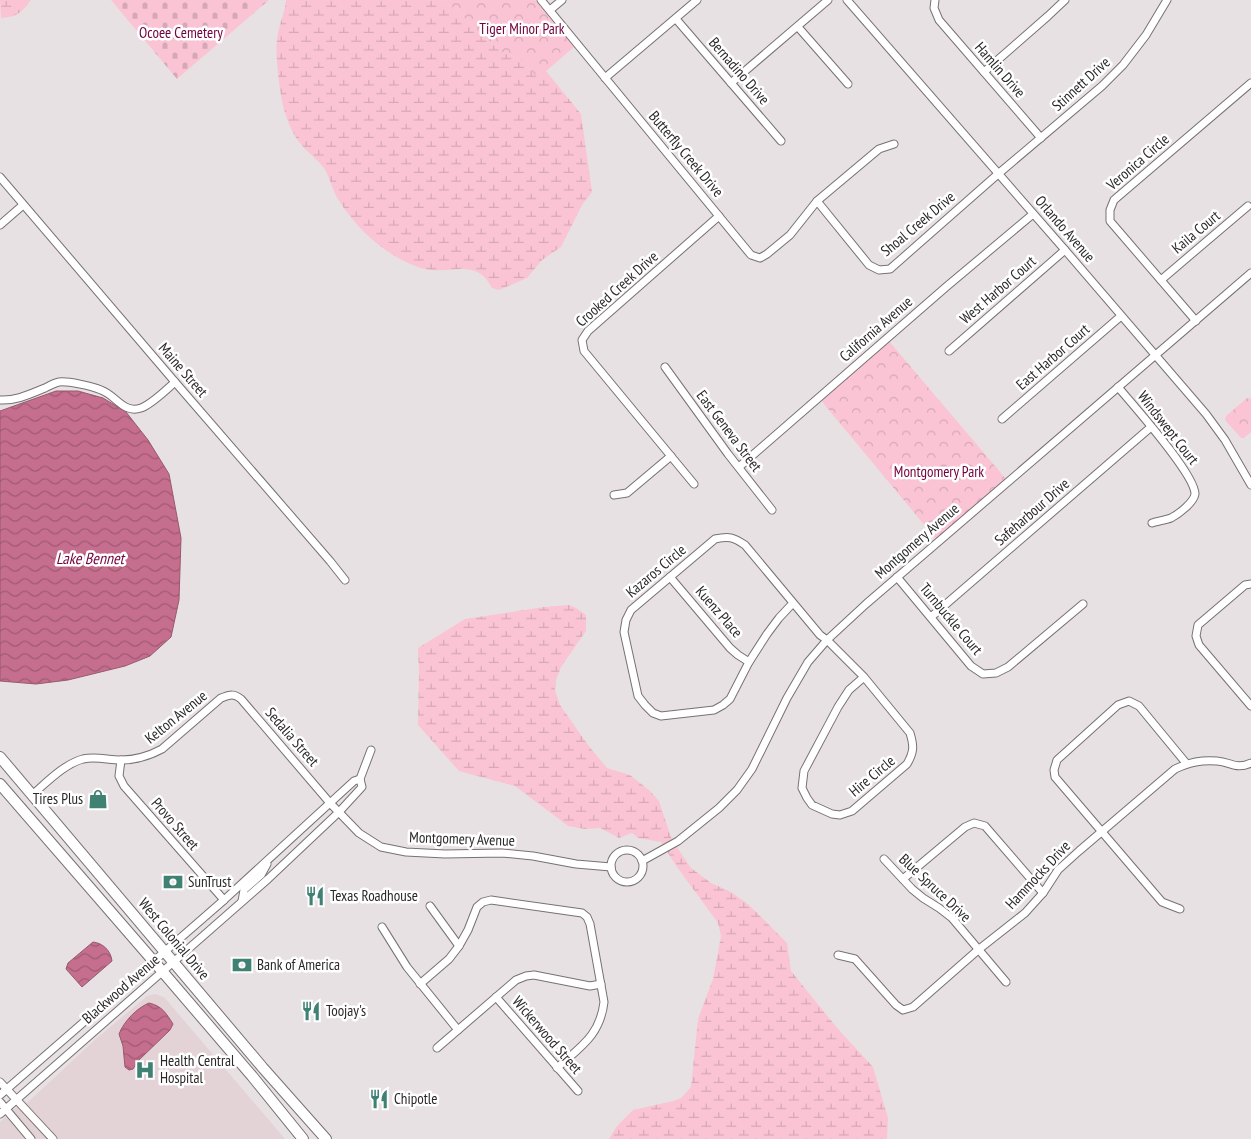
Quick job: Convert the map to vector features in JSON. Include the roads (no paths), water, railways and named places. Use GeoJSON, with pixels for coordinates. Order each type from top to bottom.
{"type":"FeatureCollection","features":[{"type":"Feature","properties":{"kind":"highway","name":"West Colonial Drive"},"geometry":{"type":"LineString","coordinates":[[0,757],[263,1068],[326,1139]]}},
{"type":"Feature","properties":{"kind":"highway","name":"West Colonial Drive"},"geometry":{"type":"LineString","coordinates":[[0,784],[252,1076],[303,1139]]}},
{"type":"Feature","properties":{"kind":"street","name":"Butterfly Creek Drive"},"geometry":{"type":"LineString","coordinates":[[541,0],[751,255],[760,258],[768,254],[790,235],[817,201]]}},
{"type":"Feature","properties":{"kind":"street"},"geometry":{"type":"LineString","coordinates":[[550,10],[562,0]]}},
{"type":"Feature","properties":{"kind":"street"},"geometry":{"type":"LineString","coordinates":[[605,78],[697,0]]}},
{"type":"Feature","properties":{"kind":"street"},"geometry":{"type":"LineString","coordinates":[[731,83],[828,0]]}},
{"type":"Feature","properties":{"kind":"street","name":"Orlando Avenue"},"geometry":{"type":"LineString","coordinates":[[846,0],[1065,250],[1212,423],[1225,440],[1251,485]]}},
{"type":"Feature","properties":{"kind":"street","name":"Hamlin Drive"},"geometry":{"type":"LineString","coordinates":[[935,0],[934,8],[939,20],[1040,138]]}},
{"type":"Feature","properties":{"kind":"street"},"geometry":{"type":"LineString","coordinates":[[984,72],[1065,0]]}},
{"type":"Feature","properties":{"kind":"street","name":"Stinnett Drive"},"geometry":{"type":"LineString","coordinates":[[998,174],[1124,65],[1167,0]]}},
{"type":"Feature","properties":{"kind":"street","name":"Bernadino Drive"},"geometry":{"type":"LineString","coordinates":[[676,19],[781,141]]}},
{"type":"Feature","properties":{"kind":"street"},"geometry":{"type":"LineString","coordinates":[[798,26],[848,84]]}},
{"type":"Feature","properties":{"kind":"street","name":"Veronica Circle"},"geometry":{"type":"LineString","coordinates":[[1196,321],[1110,221],[1110,210],[1114,200],[1251,82]]}},
{"type":"Feature","properties":{"kind":"street"},"geometry":{"type":"LineString","coordinates":[[817,201],[879,149],[894,144]]}},
{"type":"Feature","properties":{"kind":"street","name":"Shoal Creek Drive"},"geometry":{"type":"LineString","coordinates":[[817,201],[869,265],[879,270],[890,268],[998,174]]}},
{"type":"Feature","properties":{"kind":"street","name":"Maine Street"},"geometry":{"type":"LineString","coordinates":[[0,177],[345,580]]}},
{"type":"Feature","properties":{"kind":"street"},"geometry":{"type":"LineString","coordinates":[[0,225],[24,205]]}},
{"type":"Feature","properties":{"kind":"street","name":"Kaila Court"},"geometry":{"type":"LineString","coordinates":[[1161,280],[1248,206]]}},
{"type":"Feature","properties":{"kind":"street","name":"California Avenue"},"geometry":{"type":"LineString","coordinates":[[739,467],[946,286],[1033,214]]}},
{"type":"Feature","properties":{"kind":"street","name":"Crooked Creek Drive"},"geometry":{"type":"LineString","coordinates":[[694,484],[584,351],[582,340],[588,331],[720,216]]}},
{"type":"Feature","properties":{"kind":"street","name":"West Harbor Court"},"geometry":{"type":"LineString","coordinates":[[948,351],[1065,250]]}},
{"type":"Feature","properties":{"kind":"street","name":"Montgomery Avenue"},"geometry":{"type":"LineString","coordinates":[[642,861],[678,841],[719,808],[737,790],[752,769],[787,698],[808,662],[827,640],[1251,273]]}},
{"type":"Feature","properties":{"kind":"street","name":"East Harbor Court"},"geometry":{"type":"LineString","coordinates":[[1002,419],[1122,316]]}},
{"type":"Feature","properties":{"kind":"street","name":"East Geneva Street"},"geometry":{"type":"LineString","coordinates":[[665,367],[728,454],[772,510]]}},
{"type":"Feature","properties":{"kind":"street"},"geometry":{"type":"LineString","coordinates":[[0,400],[18,398],[57,382],[66,382],[102,390],[124,407],[131,410],[142,408],[152,402],[175,382]]}},
{"type":"Feature","properties":{"kind":"street","name":"Windswept Court"},"geometry":{"type":"LineString","coordinates":[[1118,387],[1178,459],[1193,485],[1195,495],[1190,504],[1172,518],[1152,522]]}},
{"type":"Feature","properties":{"kind":"street","name":"Safeharbour Drive"},"geometry":{"type":"LineString","coordinates":[[931,617],[1151,427]]}},
{"type":"Feature","properties":{"kind":"street"},"geometry":{"type":"LineString","coordinates":[[614,495],[627,493],[671,456]]}},
{"type":"Feature","properties":{"kind":"street","name":"Kazaros Circle"},"geometry":{"type":"LineString","coordinates":[[793,603],[779,618],[749,662],[730,699],[723,705],[714,710],[661,716],[653,714],[638,696],[624,632],[626,620],[631,610],[715,539],[735,538],[745,545],[793,603],[827,640]]}},
{"type":"Feature","properties":{"kind":"street","name":"Kuenz Place"},"geometry":{"type":"LineString","coordinates":[[670,577],[730,648],[749,662]]}},
{"type":"Feature","properties":{"kind":"street","name":"Turnbuckle Court"},"geometry":{"type":"LineString","coordinates":[[898,577],[972,666],[984,674],[996,673],[1008,667],[1083,604]]}},
{"type":"Feature","properties":{"kind":"street"},"geometry":{"type":"LineString","coordinates":[[1251,584],[1245,585],[1198,625],[1196,636],[1199,644],[1251,706]]}},
{"type":"Feature","properties":{"kind":"street","name":"Hire Circle"},"geometry":{"type":"LineString","coordinates":[[827,640],[864,677],[910,733],[913,744],[912,754],[907,764],[852,811],[832,814],[812,805],[806,798],[802,788],[804,771],[838,707],[849,690],[864,677]]}},
{"type":"Feature","properties":{"kind":"street","name":"Kelton Avenue"},"geometry":{"type":"LineString","coordinates":[[32,795],[66,766],[81,759],[96,757],[121,760],[151,755],[162,749],[221,698],[229,695]]}},
{"type":"Feature","properties":{"kind":"street","name":"Sedalia Street"},"geometry":{"type":"LineString","coordinates":[[229,695],[236,695],[241,699],[330,802]]}},
{"type":"Feature","properties":{"kind":"street"},"geometry":{"type":"LineString","coordinates":[[1180,908],[1162,902],[1056,777],[1054,770],[1057,760],[1118,705],[1129,701],[1139,706],[1186,764]]}},
{"type":"Feature","properties":{"kind":"street","name":"Blackwood Avenue"},"geometry":{"type":"LineString","coordinates":[[3,1111],[268,879],[339,812],[362,787],[360,779],[370,750]]}},
{"type":"Feature","properties":{"kind":"street","name":"Provo Street"},"geometry":{"type":"LineString","coordinates":[[121,760],[119,776],[124,786],[224,900]]}},
{"type":"Feature","properties":{"kind":"street","name":"Hammocks Drive"},"geometry":{"type":"LineString","coordinates":[[838,955],[855,959],[896,1005],[903,1010],[913,1007],[978,950],[1025,913],[1058,870],[1175,769],[1198,761],[1219,761],[1236,766],[1251,763]]}},
{"type":"Feature","properties":{"kind":"street","name":"Blackwood Avenue"},"geometry":{"type":"LineString","coordinates":[[0,1095],[224,900],[354,780],[360,779]]}},
{"type":"Feature","properties":{"kind":"street","name":"Montgomery Avenue"},"geometry":{"type":"LineString","coordinates":[[330,802],[359,832],[381,847],[406,852],[533,856],[576,864],[611,867]]}},
{"type":"Feature","properties":{"kind":"street"},"geometry":{"type":"LineString","coordinates":[[903,880],[965,827],[974,823],[984,826],[1043,892]]}},
{"type":"Feature","properties":{"kind":"street"},"geometry":{"type":"LineString","coordinates":[[621,851],[635,852],[642,861],[641,872],[638,877],[629,882],[620,880],[612,873],[613,858],[621,851]]}},
{"type":"Feature","properties":{"kind":"street"},"geometry":{"type":"LineString","coordinates":[[241,901],[244,890],[261,875],[269,859]]}},
{"type":"Feature","properties":{"kind":"street","name":"Blue Spruce Drive"},"geometry":{"type":"LineString","coordinates":[[884,859],[918,894],[952,918],[1006,982]]}},
{"type":"Feature","properties":{"kind":"street"},"geometry":{"type":"LineString","coordinates":[[420,984],[449,959],[459,946],[477,907],[483,902],[490,900],[582,913],[587,917],[590,924],[604,1002],[602,1015],[591,1038],[557,1068]]}},
{"type":"Feature","properties":{"kind":"street"},"geometry":{"type":"LineString","coordinates":[[430,906],[459,946]]}},
{"type":"Feature","properties":{"kind":"street"},"geometry":{"type":"LineString","coordinates":[[382,927],[407,968],[458,1030]]}},
{"type":"Feature","properties":{"kind":"street"},"geometry":{"type":"LineString","coordinates":[[436,1048],[516,980],[526,976],[534,975],[590,986],[601,984]]}},
{"type":"Feature","properties":{"kind":"street","name":"Wickerwood Street"},"geometry":{"type":"LineString","coordinates":[[496,997],[578,1092]]}},
{"type":"Feature","properties":{"kind":"street"},"geometry":{"type":"LineString","coordinates":[[0,1082],[53,1139]]}},
{"type":"Feature","properties":{"kind":"street"},"geometry":{"type":"LineString","coordinates":[[0,1102],[3,1111],[31,1139]]}},
{"type":"Feature","properties":{"kind":"water","name":"Lake Bennet"},"geometry":{"type":"Polygon","coordinates":[[[56,391],[78,391],[103,398],[126,412],[148,440],[169,474],[181,538],[179,600],[171,637],[150,656],[125,666],[68,680],[36,684],[0,681],[0,411],[56,391]]]}},
{"type":"Feature","properties":{"kind":"water"},"geometry":{"type":"Polygon","coordinates":[[[93,942],[106,948],[112,961],[82,987],[66,969],[68,963],[93,942]]]}},
{"type":"Feature","properties":{"kind":"water"},"geometry":{"type":"Polygon","coordinates":[[[149,1003],[163,1010],[173,1024],[170,1030],[139,1060],[133,1069],[129,1070],[125,1067],[123,1046],[119,1034],[131,1015],[149,1003]]]}},
{"type":"Feature","properties":{"kind":"place","name":"Tires Plus"},"geometry":{"type":"Point","coordinates":[98,799]}},
{"type":"Feature","properties":{"kind":"place","name":"SunTrust"},"geometry":{"type":"Point","coordinates":[173,882]}},
{"type":"Feature","properties":{"kind":"place","name":"Texas Roadhouse"},"geometry":{"type":"Point","coordinates":[315,896]}},
{"type":"Feature","properties":{"kind":"place","name":"Bank of America"},"geometry":{"type":"Point","coordinates":[242,965]}},
{"type":"Feature","properties":{"kind":"place","name":"Toojay's"},"geometry":{"type":"Point","coordinates":[311,1011]}},
{"type":"Feature","properties":{"kind":"place","name":"Health Central Hospital"},"geometry":{"type":"Point","coordinates":[145,1070]}},
{"type":"Feature","properties":{"kind":"place","name":"Chipotle"},"geometry":{"type":"Point","coordinates":[379,1099]}},
{"type":"Feature","properties":{"kind":"park label","name":"Tiger Minor Park"},"geometry":{"type":"Point","coordinates":[522,29]}},
{"type":"Feature","properties":{"kind":"park label","name":"Ocoee Cemetery"},"geometry":{"type":"Point","coordinates":[181,33]}},
{"type":"Feature","properties":{"kind":"park label","name":"Montgomery Park"},"geometry":{"type":"Point","coordinates":[939,472]}}]}
